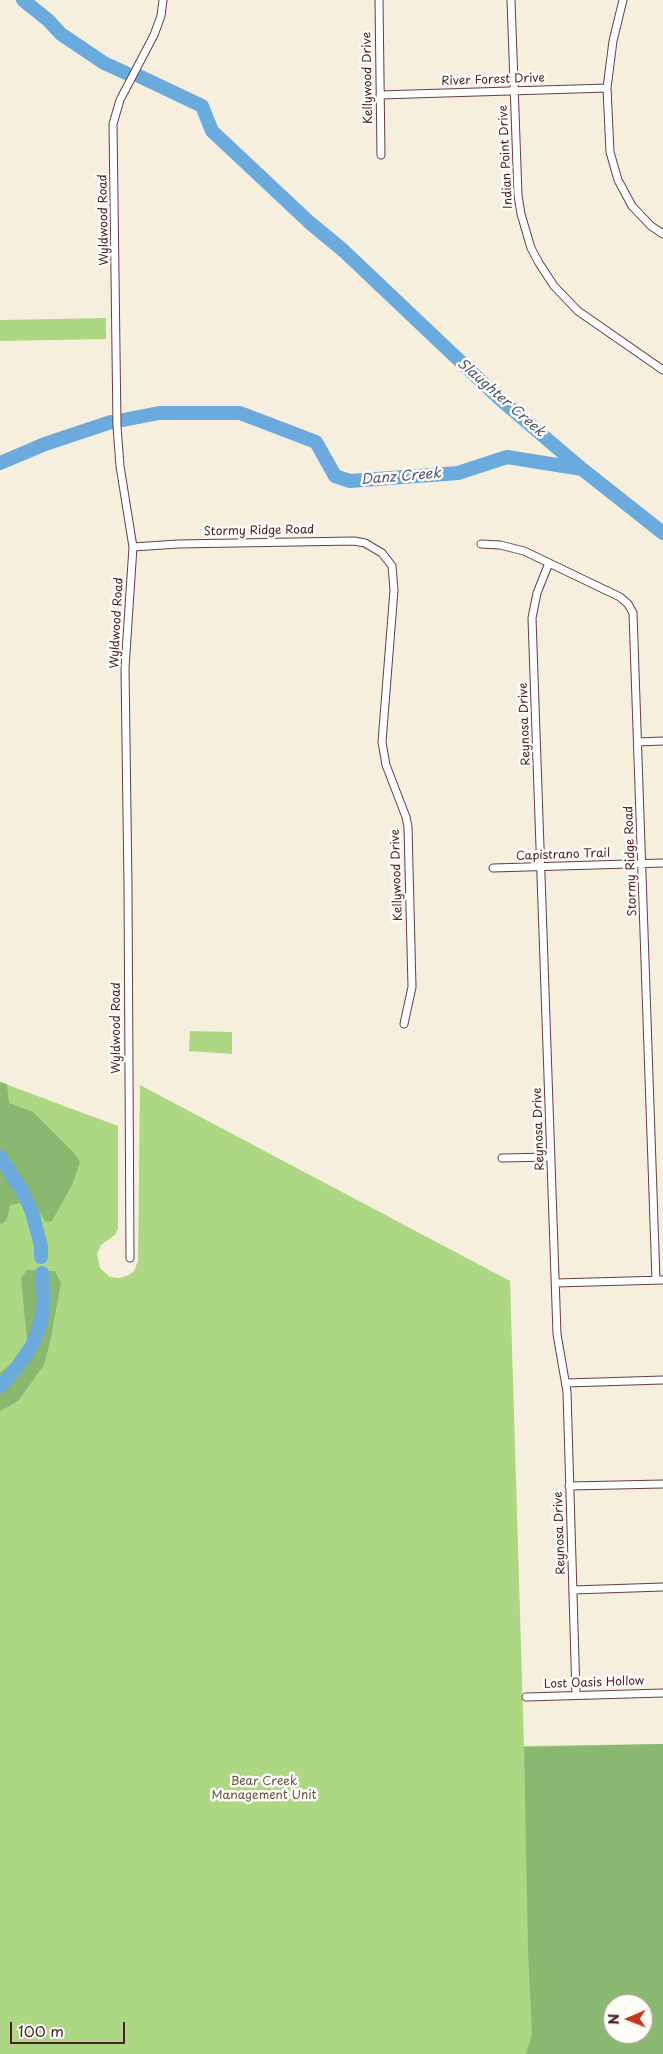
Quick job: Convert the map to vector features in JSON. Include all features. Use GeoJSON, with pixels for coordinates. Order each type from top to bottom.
{"type":"FeatureCollection","features":[{"type":"Feature","properties":{"kind":"street","name":"Wyldwood Road"},"geometry":{"type":"LineString","coordinates":[[130,1258],[128,886],[124,668],[133,547],[120,466],[117,426],[113,124],[120,100],[154,35],[161,16],[163,0]]}},
{"type":"Feature","properties":{"kind":"street","name":"Kellywood Drive"},"geometry":{"type":"LineString","coordinates":[[379,0],[381,155]]}},
{"type":"Feature","properties":{"kind":"street","name":"Indian Point Drive"},"geometry":{"type":"LineString","coordinates":[[511,0],[520,214],[538,263],[554,286],[578,311],[663,370]]}},
{"type":"Feature","properties":{"kind":"street"},"geometry":{"type":"LineString","coordinates":[[623,0],[613,40],[607,88],[610,152],[618,180],[635,210],[663,234]]}},
{"type":"Feature","properties":{"kind":"street","name":"River Forest Drive"},"geometry":{"type":"LineString","coordinates":[[380,95],[607,88]]}},
{"type":"Feature","properties":{"kind":"street","name":"Stormy Ridge Road"},"geometry":{"type":"LineString","coordinates":[[133,547],[178,544],[354,541],[365,543],[382,553]]}},
{"type":"Feature","properties":{"kind":"street","name":"Stormy Ridge Road"},"geometry":{"type":"LineString","coordinates":[[481,544],[515,548],[620,597],[631,608],[634,620],[660,1280]]}},
{"type":"Feature","properties":{"kind":"street","name":"Kellywood Drive"},"geometry":{"type":"LineString","coordinates":[[382,553],[392,566],[394,590],[382,742],[386,765],[406,816],[410,865],[412,987],[404,1024]]}},
{"type":"Feature","properties":{"kind":"street","name":"Reynosa Drive"},"geometry":{"type":"LineString","coordinates":[[549,563],[537,593],[532,618],[558,1342],[566,1382],[576,1696]]}},
{"type":"Feature","properties":{"kind":"street"},"geometry":{"type":"LineString","coordinates":[[638,742],[663,740]]}},
{"type":"Feature","properties":{"kind":"street","name":"Capistrano Trail"},"geometry":{"type":"LineString","coordinates":[[493,868],[663,863]]}},
{"type":"Feature","properties":{"kind":"street"},"geometry":{"type":"LineString","coordinates":[[502,1158],[551,1156]]}},
{"type":"Feature","properties":{"kind":"street"},"geometry":{"type":"LineString","coordinates":[[556,1282],[660,1280]]}},
{"type":"Feature","properties":{"kind":"street"},"geometry":{"type":"LineString","coordinates":[[566,1382],[663,1380]]}},
{"type":"Feature","properties":{"kind":"street"},"geometry":{"type":"LineString","coordinates":[[569,1486],[663,1484]]}},
{"type":"Feature","properties":{"kind":"street"},"geometry":{"type":"LineString","coordinates":[[573,1590],[663,1588]]}},
{"type":"Feature","properties":{"kind":"street","name":"Lost Oasis Hollow"},"geometry":{"type":"LineString","coordinates":[[526,1697],[663,1693]]}},
{"type":"Feature","properties":{"kind":"green space"},"geometry":{"type":"Polygon","coordinates":[[[106,318],[106,339],[0,341],[0,320],[106,318]]]}},
{"type":"Feature","properties":{"kind":"green space"},"geometry":{"type":"Polygon","coordinates":[[[190,1031],[232,1032],[232,1054],[189,1051],[190,1031]]]}},
{"type":"Feature","properties":{"kind":"green space","name":"Bear Creek Management Unit"},"geometry":{"type":"Polygon","coordinates":[[[0,1082],[118,1126],[118,1229],[115,1235],[101,1245],[97,1254],[100,1268],[110,1277],[120,1278],[129,1275],[134,1271],[138,1261],[140,1085],[510,1281],[524,1746],[663,1744],[663,2054],[0,2054],[0,1082]]]}},
{"type":"Feature","properties":{"kind":"green space"},"geometry":{"type":"Polygon","coordinates":[[[0,1082],[7,1084],[9,1103],[33,1112],[73,1152],[80,1162],[72,1185],[52,1221],[46,1222],[36,1208],[20,1203],[10,1205],[8,1216],[4,1223],[0,1224],[0,1082]]]}},
{"type":"Feature","properties":{"kind":"green space"},"geometry":{"type":"Polygon","coordinates":[[[27,1270],[55,1271],[61,1283],[50,1342],[44,1365],[18,1401],[0,1411],[0,1373],[19,1357],[27,1340],[21,1278],[27,1270]]]}},
{"type":"Feature","properties":{"kind":"green space"},"geometry":{"type":"Polygon","coordinates":[[[663,1744],[663,2054],[526,2054],[532,2034],[528,1951],[524,1747],[663,1744]]]}},
{"type":"Feature","properties":{"kind":"waterway","name":"Slaughter Creek"},"geometry":{"type":"LineString","coordinates":[[23,0],[48,20],[61,34],[104,63],[126,73]]}},
{"type":"Feature","properties":{"kind":"waterway","name":"Slaughter Creek"},"geometry":{"type":"LineString","coordinates":[[139,76],[202,106],[212,131],[309,222],[344,251]]}},
{"type":"Feature","properties":{"kind":"waterway","name":"Slaughter Creek"},"geometry":{"type":"LineString","coordinates":[[347,254],[501,400],[582,469],[663,533]]}},
{"type":"Feature","properties":{"kind":"waterway","name":"Danz Creek"},"geometry":{"type":"LineString","coordinates":[[123,420],[159,413],[240,413],[316,442],[335,476],[350,481],[458,473],[507,457],[582,469]]}},
{"type":"Feature","properties":{"kind":"waterway","name":"Danz Creek"},"geometry":{"type":"LineString","coordinates":[[0,463],[45,444],[111,422]]}},
{"type":"Feature","properties":{"kind":"waterway","name":"Danz Creek"},"geometry":{"type":"LineString","coordinates":[[0,1156],[23,1192],[32,1212],[41,1246],[41,1257]]}},
{"type":"Feature","properties":{"kind":"waterway","name":"Danz Creek"},"geometry":{"type":"LineString","coordinates":[[0,1387],[32,1346],[41,1322],[44,1299],[42,1273]]}}]}
